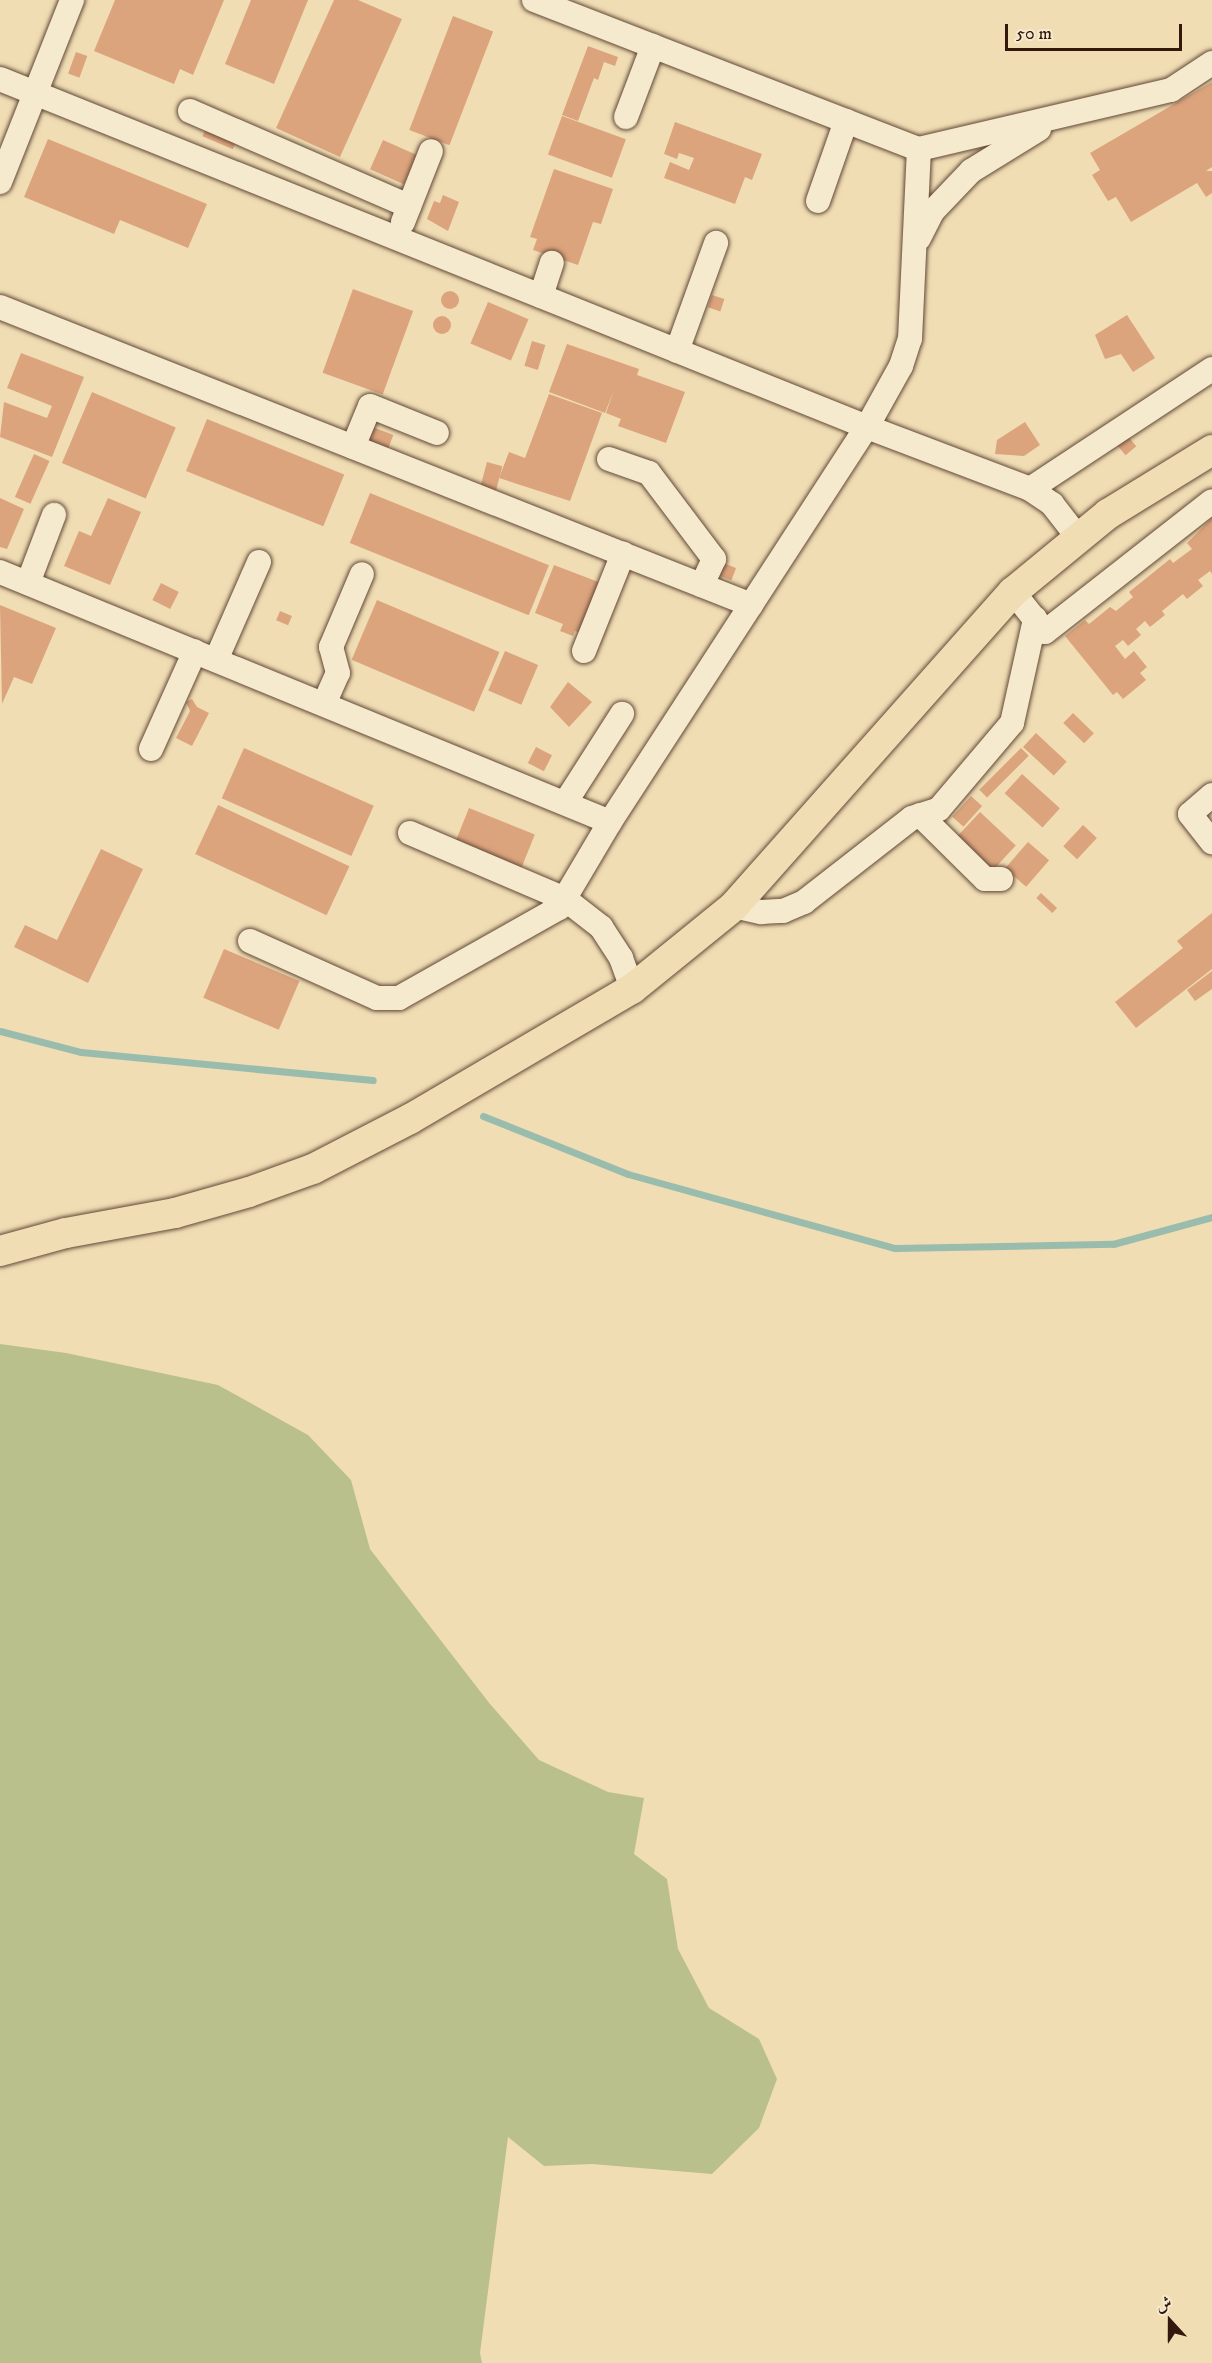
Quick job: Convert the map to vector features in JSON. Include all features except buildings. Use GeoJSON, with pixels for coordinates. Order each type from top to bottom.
{"type":"FeatureCollection","features":[{"type":"Feature","properties":{"kind":"main road"},"geometry":{"type":"LineString","coordinates":[[0,1251],[249,1192],[313,1168],[410,1119],[633,989],[734,906],[1014,592],[1077,536],[1212,450]]}},
{"type":"Feature","properties":{"kind":"lane"},"geometry":{"type":"LineString","coordinates":[[0,182],[72,0]]}},
{"type":"Feature","properties":{"kind":"lane"},"geometry":{"type":"LineString","coordinates":[[534,0],[919,149],[1171,90],[1212,63]]}},
{"type":"Feature","properties":{"kind":"lane"},"geometry":{"type":"LineString","coordinates":[[626,117],[653,46]]}},
{"type":"Feature","properties":{"kind":"lane"},"geometry":{"type":"LineString","coordinates":[[0,79],[867,428],[1030,489],[1052,504],[1077,536]]}},
{"type":"Feature","properties":{"kind":"lane"},"geometry":{"type":"LineString","coordinates":[[190,111],[410,206]]}},
{"type":"Feature","properties":{"kind":"lane"},"geometry":{"type":"LineString","coordinates":[[915,245],[932,212],[971,171],[1065,115]]}},
{"type":"Feature","properties":{"kind":"lane"},"geometry":{"type":"LineString","coordinates":[[818,201],[846,121]]}},
{"type":"Feature","properties":{"kind":"lane"},"geometry":{"type":"LineString","coordinates":[[250,941],[377,998],[399,998],[543,917],[566,899],[610,822],[867,428],[901,366],[910,339],[919,149]]}},
{"type":"Feature","properties":{"kind":"lane"},"geometry":{"type":"LineString","coordinates":[[397,238],[432,152]]}},
{"type":"Feature","properties":{"kind":"lane"},"geometry":{"type":"LineString","coordinates":[[677,351],[716,243]]}},
{"type":"Feature","properties":{"kind":"lane"},"geometry":{"type":"LineString","coordinates":[[541,296],[552,263]]}},
{"type":"Feature","properties":{"kind":"lane"},"geometry":{"type":"LineString","coordinates":[[0,307],[751,605]]}},
{"type":"Feature","properties":{"kind":"lane"},"geometry":{"type":"LineString","coordinates":[[1030,489],[1212,369]]}},
{"type":"Feature","properties":{"kind":"lane"},"geometry":{"type":"LineString","coordinates":[[353,447],[370,406],[437,433]]}},
{"type":"Feature","properties":{"kind":"lane"},"geometry":{"type":"LineString","coordinates":[[609,459],[649,473],[714,560],[702,585]]}},
{"type":"Feature","properties":{"kind":"lane"},"geometry":{"type":"LineString","coordinates":[[1014,592],[1045,632],[1212,501]]}},
{"type":"Feature","properties":{"kind":"lane"},"geometry":{"type":"LineString","coordinates":[[27,583],[54,515]]}},
{"type":"Feature","properties":{"kind":"lane"},"geometry":{"type":"LineString","coordinates":[[584,651],[623,554]]}},
{"type":"Feature","properties":{"kind":"lane"},"geometry":{"type":"LineString","coordinates":[[151,750],[259,562]]}},
{"type":"Feature","properties":{"kind":"lane"},"geometry":{"type":"LineString","coordinates":[[0,572],[610,822]]}},
{"type":"Feature","properties":{"kind":"lane"},"geometry":{"type":"LineString","coordinates":[[324,704],[338,673],[331,647],[362,574]]}},
{"type":"Feature","properties":{"kind":"lane"},"geometry":{"type":"LineString","coordinates":[[734,906],[761,912],[783,911],[804,902],[920,815],[939,810],[1003,737],[1012,723],[1035,619]]}},
{"type":"Feature","properties":{"kind":"lane"},"geometry":{"type":"LineString","coordinates":[[566,803],[622,714]]}},
{"type":"Feature","properties":{"kind":"lane"},"geometry":{"type":"LineString","coordinates":[[1212,795],[1190,814],[1212,842]]}},
{"type":"Feature","properties":{"kind":"lane"},"geometry":{"type":"LineString","coordinates":[[920,815],[985,879],[1002,879]]}},
{"type":"Feature","properties":{"kind":"lane"},"geometry":{"type":"LineString","coordinates":[[410,833],[566,899],[601,927],[621,958],[633,989]]}},
{"type":"Feature","properties":{"kind":"green space"},"geometry":{"type":"Polygon","coordinates":[[[0,1344],[66,1353],[218,1385],[308,1435],[351,1480],[370,1549],[490,1704],[539,1760],[608,1792],[644,1798],[634,1854],[667,1879],[678,1949],[709,2008],[759,2039],[777,2079],[759,2128],[712,2174],[592,2164],[544,2166],[508,2137],[480,2353],[482,2363],[0,2363],[0,1344]]]}},
{"type":"Feature","properties":{"kind":"waterway"},"geometry":{"type":"LineString","coordinates":[[0,1031],[81,1052],[373,1080]]}},
{"type":"Feature","properties":{"kind":"waterway"},"geometry":{"type":"LineString","coordinates":[[483,1116],[628,1174],[895,1248],[1113,1244],[1212,1217]]}}]}
